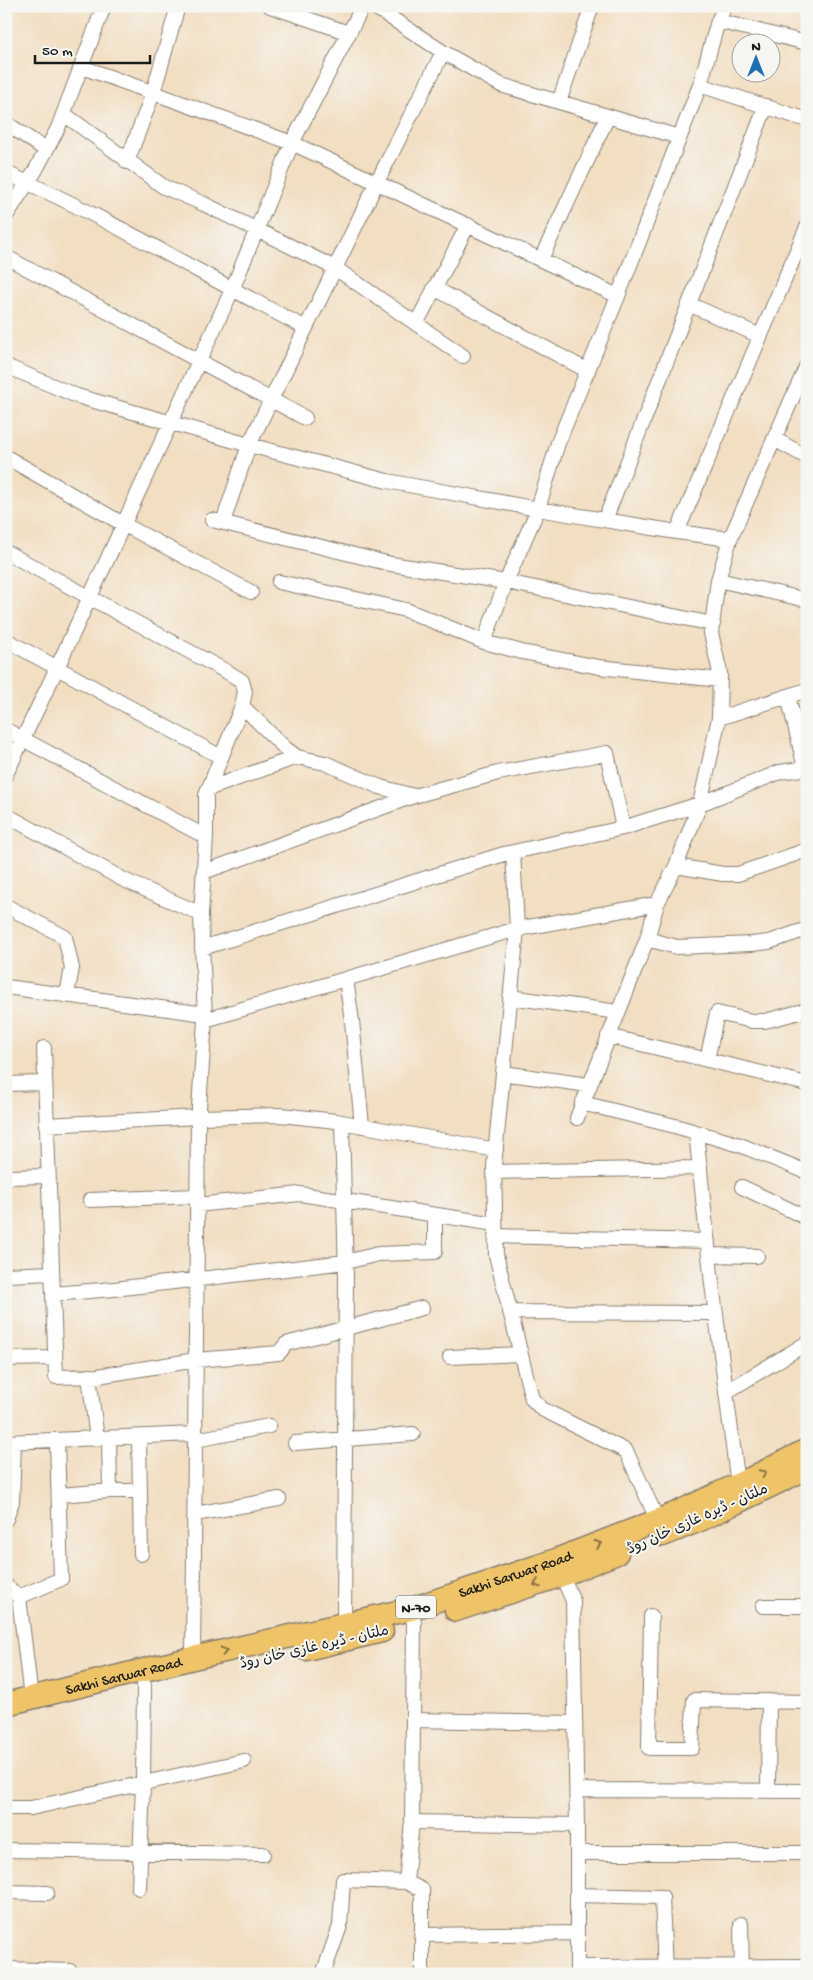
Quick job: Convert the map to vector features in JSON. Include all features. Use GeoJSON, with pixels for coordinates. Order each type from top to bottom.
{"type":"FeatureCollection","features":[{"type":"Feature","properties":{"kind":"highway","name":"Sakhi Sarwar Road"},"geometry":{"type":"LineString","coordinates":[[6,1704],[193,1658],[344,1624],[413,1616],[658,1521],[738,1484],[799,1463]]}},
{"type":"Feature","properties":{"kind":"highway","name":"ملتان - ڈیرہ غازی خان روڈ"},"geometry":{"type":"LineString","coordinates":[[6,1718],[144,1685],[413,1616],[562,1575],[700,1520],[799,1463]]}},
{"type":"Feature","properties":{"kind":"street"},"geometry":{"type":"LineString","coordinates":[[6,216],[28,182],[64,114],[104,6]]}},
{"type":"Feature","properties":{"kind":"street"},"geometry":{"type":"LineString","coordinates":[[127,162],[153,93],[178,6]]}},
{"type":"Feature","properties":{"kind":"street"},"geometry":{"type":"LineString","coordinates":[[270,6],[349,33]]}},
{"type":"Feature","properties":{"kind":"street"},"geometry":{"type":"LineString","coordinates":[[6,774],[232,290],[292,143],[363,6]]}},
{"type":"Feature","properties":{"kind":"street"},"geometry":{"type":"LineString","coordinates":[[373,6],[443,52],[501,85],[679,137]]}},
{"type":"Feature","properties":{"kind":"street"},"geometry":{"type":"LineString","coordinates":[[559,102],[592,6]]}},
{"type":"Feature","properties":{"kind":"street"},"geometry":{"type":"LineString","coordinates":[[484,642],[506,582],[538,509],[558,443],[618,296],[700,85],[718,21],[725,6]]}},
{"type":"Feature","properties":{"kind":"street"},"geometry":{"type":"LineString","coordinates":[[718,21],[807,43]]}},
{"type":"Feature","properties":{"kind":"street"},"geometry":{"type":"LineString","coordinates":[[443,52],[377,182],[249,445],[217,521],[391,564],[506,582],[713,624]]}},
{"type":"Feature","properties":{"kind":"street"},"geometry":{"type":"LineString","coordinates":[[82,67],[292,143],[618,296]]}},
{"type":"Feature","properties":{"kind":"street"},"geometry":{"type":"LineString","coordinates":[[700,85],[807,120]]}},
{"type":"Feature","properties":{"kind":"street"},"geometry":{"type":"LineString","coordinates":[[604,520],[766,106]]}},
{"type":"Feature","properties":{"kind":"street"},"geometry":{"type":"LineString","coordinates":[[64,114],[127,162],[164,187],[335,268],[463,356]]}},
{"type":"Feature","properties":{"kind":"street"},"geometry":{"type":"LineString","coordinates":[[541,259],[608,116]]}},
{"type":"Feature","properties":{"kind":"street"},"geometry":{"type":"LineString","coordinates":[[6,123],[46,150]]}},
{"type":"Feature","properties":{"kind":"street"},"geometry":{"type":"LineString","coordinates":[[6,173],[28,182],[306,328]]}},
{"type":"Feature","properties":{"kind":"street"},"geometry":{"type":"LineString","coordinates":[[416,324],[468,225]]}},
{"type":"Feature","properties":{"kind":"street"},"geometry":{"type":"LineString","coordinates":[[677,532],[807,226]]}},
{"type":"Feature","properties":{"kind":"street"},"geometry":{"type":"LineString","coordinates":[[6,256],[305,418]]}},
{"type":"Feature","properties":{"kind":"street"},"geometry":{"type":"LineString","coordinates":[[434,288],[588,371]]}},
{"type":"Feature","properties":{"kind":"street"},"geometry":{"type":"LineString","coordinates":[[688,304],[760,336]]}},
{"type":"Feature","properties":{"kind":"street"},"geometry":{"type":"LineString","coordinates":[[6,366],[77,396],[171,424],[387,482],[604,520],[730,539]]}},
{"type":"Feature","properties":{"kind":"street"},"geometry":{"type":"LineString","coordinates":[[577,1118],[588,1085],[647,939],[657,904],[676,866],[700,804],[720,718],[720,673],[712,633],[718,580],[730,539],[806,371]]}},
{"type":"Feature","properties":{"kind":"street"},"geometry":{"type":"LineString","coordinates":[[774,439],[807,457]]}},
{"type":"Feature","properties":{"kind":"street"},"geometry":{"type":"LineString","coordinates":[[6,456],[123,524],[251,592]]}},
{"type":"Feature","properties":{"kind":"street"},"geometry":{"type":"LineString","coordinates":[[6,552],[242,681],[245,692],[242,706],[206,795],[206,837],[201,914],[205,1017],[198,1117],[193,1658]]}},
{"type":"Feature","properties":{"kind":"street"},"geometry":{"type":"LineString","coordinates":[[718,580],[807,600]]}},
{"type":"Feature","properties":{"kind":"street"},"geometry":{"type":"LineString","coordinates":[[279,582],[406,610],[484,642],[522,652],[599,667],[720,680]]}},
{"type":"Feature","properties":{"kind":"street"},"geometry":{"type":"LineString","coordinates":[[6,640],[222,757]]}},
{"type":"Feature","properties":{"kind":"street"},"geometry":{"type":"LineString","coordinates":[[720,718],[807,690]]}},
{"type":"Feature","properties":{"kind":"street"},"geometry":{"type":"LineString","coordinates":[[202,948],[513,852],[623,828],[700,804],[780,772],[806,768],[788,696]]}},
{"type":"Feature","properties":{"kind":"street"},"geometry":{"type":"LineString","coordinates":[[242,706],[285,748],[297,757],[325,763],[380,786],[414,796]]}},
{"type":"Feature","properties":{"kind":"street"},"geometry":{"type":"LineString","coordinates":[[6,730],[206,837]]}},
{"type":"Feature","properties":{"kind":"street"},"geometry":{"type":"LineString","coordinates":[[204,872],[414,796],[498,773],[606,752],[623,828]]}},
{"type":"Feature","properties":{"kind":"street"},"geometry":{"type":"LineString","coordinates":[[208,789],[297,757]]}},
{"type":"Feature","properties":{"kind":"street"},"geometry":{"type":"LineString","coordinates":[[6,815],[124,880],[201,914]]}},
{"type":"Feature","properties":{"kind":"street"},"geometry":{"type":"LineString","coordinates":[[676,866],[723,874],[738,874],[807,850]]}},
{"type":"Feature","properties":{"kind":"street"},"geometry":{"type":"LineString","coordinates":[[513,852],[517,929],[494,1172],[496,1255],[532,1399],[542,1409],[626,1451],[658,1521]]}},
{"type":"Feature","properties":{"kind":"street"},"geometry":{"type":"LineString","coordinates":[[6,987],[205,1017],[517,929],[657,904]]}},
{"type":"Feature","properties":{"kind":"street"},"geometry":{"type":"LineString","coordinates":[[6,906],[65,937],[72,968],[66,995]]}},
{"type":"Feature","properties":{"kind":"street"},"geometry":{"type":"LineString","coordinates":[[647,939],[677,947],[743,944],[769,942],[807,929]]}},
{"type":"Feature","properties":{"kind":"street"},"geometry":{"type":"LineString","coordinates":[[346,978],[362,1126]]}},
{"type":"Feature","properties":{"kind":"street"},"geometry":{"type":"LineString","coordinates":[[510,997],[618,1012]]}},
{"type":"Feature","properties":{"kind":"street"},"geometry":{"type":"LineString","coordinates":[[707,1060],[717,1013],[752,1021],[765,1021],[807,1010]]}},
{"type":"Feature","properties":{"kind":"street"},"geometry":{"type":"LineString","coordinates":[[608,1036],[807,1084]]}},
{"type":"Feature","properties":{"kind":"street"},"geometry":{"type":"LineString","coordinates":[[44,1048],[56,1377],[89,1376],[196,1360],[279,1353],[286,1344],[422,1308]]}},
{"type":"Feature","properties":{"kind":"street"},"geometry":{"type":"LineString","coordinates":[[503,1072],[588,1085]]}},
{"type":"Feature","properties":{"kind":"street"},"geometry":{"type":"LineString","coordinates":[[6,1084],[45,1083]]}},
{"type":"Feature","properties":{"kind":"street"},"geometry":{"type":"LineString","coordinates":[[582,1102],[740,1145],[807,1172]]}},
{"type":"Feature","properties":{"kind":"street"},"geometry":{"type":"LineString","coordinates":[[46,1125],[198,1117],[281,1115],[342,1122],[496,1150]]}},
{"type":"Feature","properties":{"kind":"street"},"geometry":{"type":"LineString","coordinates":[[342,1122],[346,1262],[344,1624]]}},
{"type":"Feature","properties":{"kind":"street"},"geometry":{"type":"LineString","coordinates":[[696,1132],[708,1248],[738,1484]]}},
{"type":"Feature","properties":{"kind":"street"},"geometry":{"type":"LineString","coordinates":[[494,1172],[700,1168]]}},
{"type":"Feature","properties":{"kind":"street"},"geometry":{"type":"LineString","coordinates":[[6,1177],[48,1176]]}},
{"type":"Feature","properties":{"kind":"street"},"geometry":{"type":"LineString","coordinates":[[742,1187],[807,1218]]}},
{"type":"Feature","properties":{"kind":"street"},"geometry":{"type":"LineString","coordinates":[[90,1200],[197,1201],[300,1194],[435,1214],[495,1230],[708,1248],[757,1256]]}},
{"type":"Feature","properties":{"kind":"street"},"geometry":{"type":"LineString","coordinates":[[53,1294],[114,1290],[196,1278],[346,1262],[378,1254],[434,1252],[435,1214]]}},
{"type":"Feature","properties":{"kind":"street"},"geometry":{"type":"LineString","coordinates":[[6,1275],[52,1274]]}},
{"type":"Feature","properties":{"kind":"street"},"geometry":{"type":"LineString","coordinates":[[510,1312],[716,1313]]}},
{"type":"Feature","properties":{"kind":"street"},"geometry":{"type":"LineString","coordinates":[[726,1392],[807,1343]]}},
{"type":"Feature","properties":{"kind":"street"},"geometry":{"type":"LineString","coordinates":[[450,1356],[520,1354]]}},
{"type":"Feature","properties":{"kind":"street"},"geometry":{"type":"LineString","coordinates":[[6,1359],[55,1358]]}},
{"type":"Feature","properties":{"kind":"street"},"geometry":{"type":"LineString","coordinates":[[89,1376],[103,1438],[110,1491]]}},
{"type":"Feature","properties":{"kind":"street"},"geometry":{"type":"LineString","coordinates":[[6,1519],[12,1502],[10,1442],[139,1436],[195,1437],[269,1426]]}},
{"type":"Feature","properties":{"kind":"street"},"geometry":{"type":"LineString","coordinates":[[295,1443],[413,1434]]}},
{"type":"Feature","properties":{"kind":"street"},"geometry":{"type":"LineString","coordinates":[[139,1436],[141,1554]]}},
{"type":"Feature","properties":{"kind":"street"},"geometry":{"type":"LineString","coordinates":[[19,1596],[61,1579],[57,1441]]}},
{"type":"Feature","properties":{"kind":"street"},"geometry":{"type":"LineString","coordinates":[[59,1495],[140,1491]]}},
{"type":"Feature","properties":{"kind":"street"},"geometry":{"type":"LineString","coordinates":[[194,1514],[278,1499]]}},
{"type":"Feature","properties":{"kind":"street"},"geometry":{"type":"LineString","coordinates":[[562,1575],[573,1601],[577,1790],[577,1970],[742,1970],[807,1966]]}},
{"type":"Feature","properties":{"kind":"street"},"geometry":{"type":"LineString","coordinates":[[6,1586],[19,1596],[31,1698]]}},
{"type":"Feature","properties":{"kind":"street"},"geometry":{"type":"LineString","coordinates":[[763,1606],[807,1606]]}},
{"type":"Feature","properties":{"kind":"street"},"geometry":{"type":"LineString","coordinates":[[406,1882],[412,1822],[413,1616]]}},
{"type":"Feature","properties":{"kind":"street"},"geometry":{"type":"LineString","coordinates":[[651,1616],[648,1748],[692,1748],[694,1700],[807,1702]]}},
{"type":"Feature","properties":{"kind":"street"},"geometry":{"type":"LineString","coordinates":[[139,1888],[144,1685]]}},
{"type":"Feature","properties":{"kind":"street"},"geometry":{"type":"LineString","coordinates":[[768,1790],[769,1701]]}},
{"type":"Feature","properties":{"kind":"street"},"geometry":{"type":"LineString","coordinates":[[413,1720],[575,1722]]}},
{"type":"Feature","properties":{"kind":"street"},"geometry":{"type":"LineString","coordinates":[[6,1808],[31,1808],[244,1761]]}},
{"type":"Feature","properties":{"kind":"street"},"geometry":{"type":"LineString","coordinates":[[577,1790],[807,1790]]}},
{"type":"Feature","properties":{"kind":"street"},"geometry":{"type":"LineString","coordinates":[[412,1822],[577,1825]]}},
{"type":"Feature","properties":{"kind":"street"},"geometry":{"type":"LineString","coordinates":[[6,1850],[140,1854],[263,1854]]}},
{"type":"Feature","properties":{"kind":"street"},"geometry":{"type":"LineString","coordinates":[[577,1853],[807,1853]]}},
{"type":"Feature","properties":{"kind":"street"},"geometry":{"type":"LineString","coordinates":[[323,1974],[340,1926],[343,1880],[406,1882],[422,1890],[422,1974]]}},
{"type":"Feature","properties":{"kind":"street"},"geometry":{"type":"LineString","coordinates":[[6,1892],[47,1893]]}},
{"type":"Feature","properties":{"kind":"street"},"geometry":{"type":"LineString","coordinates":[[577,1895],[662,1897],[666,1970]]}},
{"type":"Feature","properties":{"kind":"street"},"geometry":{"type":"LineString","coordinates":[[741,1924],[742,1970]]}},
{"type":"Feature","properties":{"kind":"street"},"geometry":{"type":"LineString","coordinates":[[421,1935],[577,1932]]}},
{"type":"Feature","properties":{"kind":"street"},"geometry":{"type":"LineString","coordinates":[[6,1969],[70,1971]]}}]}
